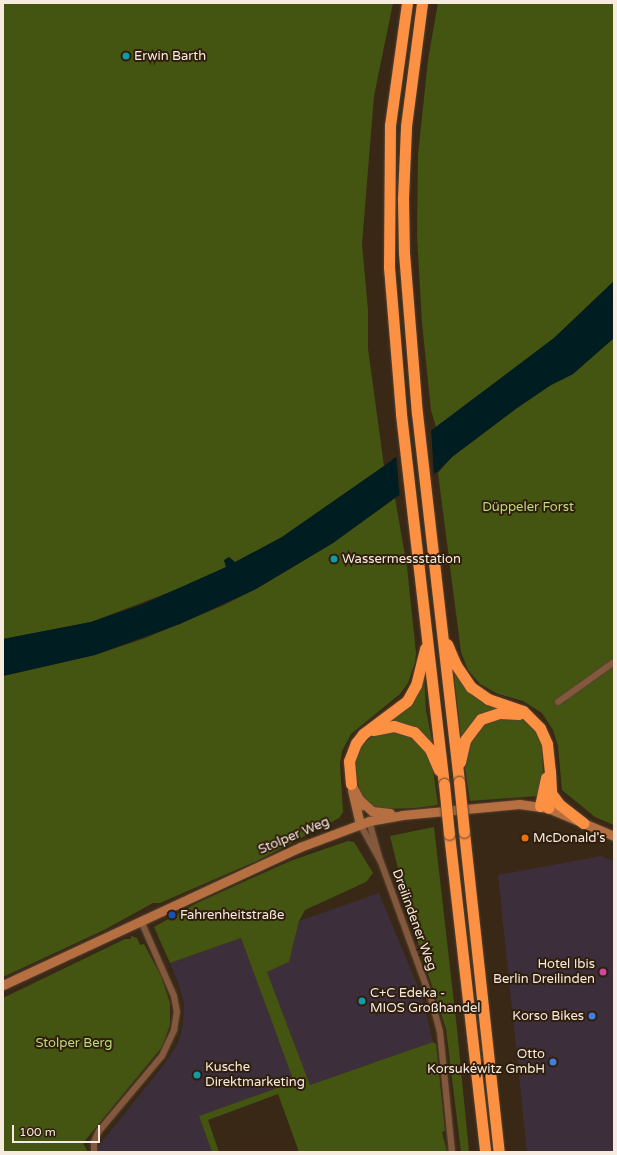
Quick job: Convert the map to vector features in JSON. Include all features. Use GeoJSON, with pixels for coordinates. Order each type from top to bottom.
{"type":"FeatureCollection","features":[{"type":"Feature","properties":{"kind":"highway"},"geometry":{"type":"LineString","coordinates":[[407,3],[390,125],[388,197],[390,298],[400,414],[427,635],[485,1152]]}},
{"type":"Feature","properties":{"kind":"highway"},"geometry":{"type":"LineString","coordinates":[[422,3],[410,90],[403,198],[405,273],[417,413],[430,519],[499,1152]]}},
{"type":"Feature","properties":{"kind":"highway"},"geometry":{"type":"LineString","coordinates":[[442,633],[456,665],[470,687],[488,699],[523,711],[535,720],[547,744],[551,793],[558,804],[583,822]]}},
{"type":"Feature","properties":{"kind":"highway"},"geometry":{"type":"LineString","coordinates":[[351,784],[349,761],[356,743],[363,734],[407,701],[421,671],[427,635]]}},
{"type":"Feature","properties":{"kind":"highway"},"geometry":{"type":"LineString","coordinates":[[458,779],[465,740],[481,719],[490,715],[511,712],[535,720]]}},
{"type":"Feature","properties":{"kind":"highway"},"geometry":{"type":"LineString","coordinates":[[363,734],[379,727],[394,726],[414,732],[430,749],[444,784]]}},
{"type":"Feature","properties":{"kind":"highway"},"geometry":{"type":"LineString","coordinates":[[544,807],[548,760]]}},
{"type":"Feature","properties":{"kind":"highway"},"geometry":{"type":"LineString","coordinates":[[544,807],[551,793]]}},
{"type":"Feature","properties":{"kind":"street"},"geometry":{"type":"LineString","coordinates":[[558,702],[614,662]]}},
{"type":"Feature","properties":{"kind":"street"},"geometry":{"type":"LineString","coordinates":[[351,784],[369,821]]}},
{"type":"Feature","properties":{"kind":"street"},"geometry":{"type":"LineString","coordinates":[[351,784],[360,824]]}},
{"type":"Feature","properties":{"kind":"street"},"geometry":{"type":"LineString","coordinates":[[360,800],[372,811],[402,815]]}},
{"type":"Feature","properties":{"kind":"street","name":"Stolper Weg"},"geometry":{"type":"LineString","coordinates":[[3,985],[300,847],[369,821],[402,815],[511,804],[544,807],[614,836]]}},
{"type":"Feature","properties":{"kind":"street","name":"Dreilindener Weg"},"geometry":{"type":"LineString","coordinates":[[369,821],[376,839],[381,862],[432,1002],[440,1032],[452,1152]]}},
{"type":"Feature","properties":{"kind":"street","name":"Dreilindener Weg"},"geometry":{"type":"LineString","coordinates":[[360,824],[381,862]]}},
{"type":"Feature","properties":{"kind":"street"},"geometry":{"type":"LineString","coordinates":[[94,1152],[94,1142],[99,1131],[162,1056],[174,1030],[177,1012],[174,996],[141,921]]}},
{"type":"Feature","properties":{"kind":"shaded area"},"geometry":{"type":"Polygon","coordinates":[[[601,856],[614,861],[614,1152],[527,1152],[498,875],[601,856]]]}},
{"type":"Feature","properties":{"kind":"shaded area"},"geometry":{"type":"Polygon","coordinates":[[[379,893],[421,994],[433,1042],[310,1085],[267,972],[289,962],[299,921],[379,893]]]}},
{"type":"Feature","properties":{"kind":"shaded area"},"geometry":{"type":"Polygon","coordinates":[[[241,938],[294,1082],[199,1116],[212,1152],[94,1152],[165,1063],[178,1043],[183,1025],[184,1003],[179,985],[170,963],[241,938]]]}},
{"type":"Feature","properties":{"kind":"green space"},"geometry":{"type":"Polygon","coordinates":[[[3,3],[393,3],[374,96],[362,244],[368,310],[368,349],[384,466],[282,537],[235,563],[224,560],[226,567],[196,582],[91,622],[3,639],[3,3]]]}},
{"type":"Feature","properties":{"kind":"green space"},"geometry":{"type":"Polygon","coordinates":[[[438,3],[614,3],[614,281],[554,338],[436,427],[431,410],[422,323],[417,235],[418,155],[428,60],[438,3]]]}},
{"type":"Feature","properties":{"kind":"green space","name":"Düppeler Forst"},"geometry":{"type":"Polygon","coordinates":[[[614,338],[614,825],[595,817],[562,790],[558,746],[553,730],[542,713],[523,701],[498,694],[480,684],[468,670],[461,652],[438,473],[452,457],[517,408],[551,385],[573,374],[614,338]]]}},
{"type":"Feature","properties":{"kind":"green space"},"geometry":{"type":"Polygon","coordinates":[[[395,498],[407,567],[416,653],[415,662],[408,683],[400,694],[351,734],[342,751],[340,764],[343,812],[339,818],[259,860],[160,903],[153,903],[104,930],[3,977],[3,676],[95,655],[143,639],[222,606],[256,589],[333,543],[395,498]]]}},
{"type":"Feature","properties":{"kind":"green space"},"geometry":{"type":"Polygon","coordinates":[[[453,666],[460,678],[511,709],[493,712],[462,745],[453,666]]]}},
{"type":"Feature","properties":{"kind":"green space"},"geometry":{"type":"Polygon","coordinates":[[[424,673],[426,710],[433,746],[422,736],[380,726],[402,711],[424,673]]]}},
{"type":"Feature","properties":{"kind":"green space"},"geometry":{"type":"Polygon","coordinates":[[[491,719],[522,719],[538,733],[542,746],[543,777],[538,796],[470,801],[465,768],[467,749],[476,730],[491,719]]]}},
{"type":"Feature","properties":{"kind":"green space"},"geometry":{"type":"Polygon","coordinates":[[[387,730],[408,734],[419,741],[432,762],[438,805],[416,808],[382,809],[373,806],[362,797],[354,772],[354,763],[360,747],[376,733],[387,730]]]}},
{"type":"Feature","properties":{"kind":"green space"},"geometry":{"type":"Polygon","coordinates":[[[434,827],[457,1029],[469,1152],[461,1152],[446,1029],[410,918],[390,836],[434,827]]]}},
{"type":"Feature","properties":{"kind":"green space"},"geometry":{"type":"Polygon","coordinates":[[[348,841],[354,842],[373,873],[366,882],[305,910],[299,921],[289,962],[267,972],[310,1085],[433,1042],[436,1044],[445,1131],[442,1132],[447,1152],[299,1152],[278,1094],[208,1120],[219,1152],[212,1152],[199,1116],[294,1082],[241,938],[170,963],[154,927],[197,903],[290,861],[348,841]]]}},
{"type":"Feature","properties":{"kind":"green space","name":"Stolper Berg"},"geometry":{"type":"Polygon","coordinates":[[[131,936],[137,938],[140,945],[144,944],[161,976],[170,1003],[170,1025],[162,1047],[83,1143],[88,1152],[3,1152],[3,998],[125,939],[131,939],[131,936]]]}},
{"type":"Feature","properties":{"kind":"water"},"geometry":{"type":"Polygon","coordinates":[[[614,281],[614,338],[573,374],[551,385],[517,408],[452,457],[437,472],[395,498],[333,543],[256,589],[180,624],[95,655],[3,676],[3,639],[91,622],[143,604],[226,567],[224,560],[229,557],[235,562],[282,537],[384,466],[554,338],[614,281]]]}},
{"type":"Feature","properties":{"kind":"pier"},"geometry":{"type":"Polygon","coordinates":[[[431,428],[434,476],[400,499],[396,454],[431,428]]]}},
{"type":"Feature","properties":{"kind":"place","name":"Erwin Barth"},"geometry":{"type":"Point","coordinates":[126,56]}},
{"type":"Feature","properties":{"kind":"place","name":"Wassermessstation"},"geometry":{"type":"Point","coordinates":[334,559]}},
{"type":"Feature","properties":{"kind":"place","name":"McDonald's"},"geometry":{"type":"Point","coordinates":[525,838]}},
{"type":"Feature","properties":{"kind":"place","name":"Fahrenheitstraße"},"geometry":{"type":"Point","coordinates":[172,915]}},
{"type":"Feature","properties":{"kind":"place","name":"Hotel Ibis Berlin Dreilinden"},"geometry":{"type":"Point","coordinates":[603,972]}},
{"type":"Feature","properties":{"kind":"place","name":"C+C Edeka - MIOS Großhandel"},"geometry":{"type":"Point","coordinates":[362,1001]}},
{"type":"Feature","properties":{"kind":"place","name":"Korso Bikes"},"geometry":{"type":"Point","coordinates":[592,1016]}},
{"type":"Feature","properties":{"kind":"place","name":"Otto Korsukéwitz GmbH"},"geometry":{"type":"Point","coordinates":[553,1062]}},
{"type":"Feature","properties":{"kind":"place","name":"Kusche Direktmarketing"},"geometry":{"type":"Point","coordinates":[197,1075]}}]}
